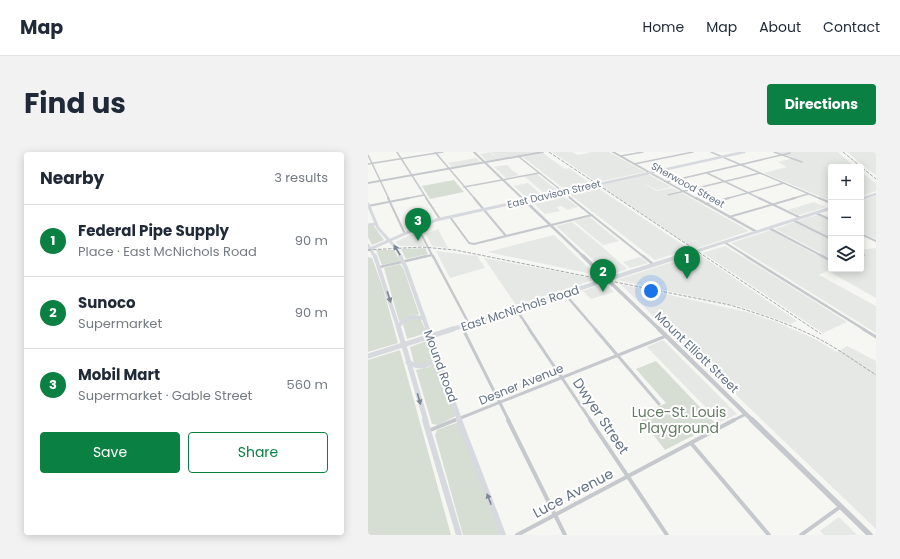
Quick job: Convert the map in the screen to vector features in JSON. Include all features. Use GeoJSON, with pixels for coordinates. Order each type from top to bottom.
{"type":"FeatureCollection","features":[{"type":"Feature","properties":{"kind":"main road","name":"East Davison Street"},"geometry":{"type":"LineString","coordinates":[[369,248],[440,219],[744,152]]}},
{"type":"Feature","properties":{"kind":"main road"},"geometry":{"type":"LineString","coordinates":[[864,198],[876,194]]}},
{"type":"Feature","properties":{"kind":"main road","name":"Mound Road"},"geometry":{"type":"LineString","coordinates":[[368,205],[376,224],[396,248],[403,262],[459,419],[503,535]]}},
{"type":"Feature","properties":{"kind":"main road","name":"East McNichols Road"},"geometry":{"type":"LineString","coordinates":[[368,356],[828,209]]}},
{"type":"Feature","properties":{"kind":"main road"},"geometry":{"type":"LineString","coordinates":[[368,225],[376,224]]}},
{"type":"Feature","properties":{"kind":"main road"},"geometry":{"type":"LineString","coordinates":[[369,248],[380,267],[459,535]]}},
{"type":"Feature","properties":{"kind":"main road"},"geometry":{"type":"LineString","coordinates":[[368,256],[375,256]]}},
{"type":"Feature","properties":{"kind":"main road"},"geometry":{"type":"LineString","coordinates":[[398,327],[409,317],[416,316],[424,318]]}},
{"type":"Feature","properties":{"kind":"main road"},"geometry":{"type":"LineString","coordinates":[[408,362],[414,366],[422,366],[434,360],[437,355]]}},
{"type":"Feature","properties":{"kind":"street"},"geometry":{"type":"LineString","coordinates":[[397,152],[440,219]]}},
{"type":"Feature","properties":{"kind":"street"},"geometry":{"type":"LineString","coordinates":[[368,164],[443,152]]}},
{"type":"Feature","properties":{"kind":"street","name":"Mount Elliott Street"},"geometry":{"type":"LineString","coordinates":[[474,152],[666,336],[870,535]]}},
{"type":"Feature","properties":{"kind":"street"},"geometry":{"type":"LineString","coordinates":[[368,183],[543,152]]}},
{"type":"Feature","properties":{"kind":"street","name":"Sherwood Street"},"geometry":{"type":"LineString","coordinates":[[613,152],[757,232]]}},
{"type":"Feature","properties":{"kind":"street"},"geometry":{"type":"LineString","coordinates":[[621,156],[643,152]]}},
{"type":"Feature","properties":{"kind":"street"},"geometry":{"type":"LineString","coordinates":[[634,164],[693,152]]}},
{"type":"Feature","properties":{"kind":"street"},"geometry":{"type":"LineString","coordinates":[[711,152],[828,202]]}},
{"type":"Feature","properties":{"kind":"street"},"geometry":{"type":"LineString","coordinates":[[774,152],[802,162]]}},
{"type":"Feature","properties":{"kind":"street"},"geometry":{"type":"LineString","coordinates":[[435,153],[506,236]]}},
{"type":"Feature","properties":{"kind":"street"},"geometry":{"type":"LineString","coordinates":[[667,182],[790,153]]}},
{"type":"Feature","properties":{"kind":"street"},"geometry":{"type":"LineString","coordinates":[[368,155],[405,234]]}},
{"type":"Feature","properties":{"kind":"street"},"geometry":{"type":"LineString","coordinates":[[518,156],[654,265]]}},
{"type":"Feature","properties":{"kind":"street"},"geometry":{"type":"LineString","coordinates":[[464,187],[539,173]]}},
{"type":"Feature","properties":{"kind":"street"},"geometry":{"type":"LineString","coordinates":[[707,173],[801,218]]}},
{"type":"Feature","properties":{"kind":"street"},"geometry":{"type":"LineString","coordinates":[[668,196],[760,173]]}},
{"type":"Feature","properties":{"kind":"street"},"geometry":{"type":"LineString","coordinates":[[706,204],[784,183]]}},
{"type":"Feature","properties":{"kind":"street"},"geometry":{"type":"LineString","coordinates":[[730,217],[809,194]]}},
{"type":"Feature","properties":{"kind":"street"},"geometry":{"type":"LineString","coordinates":[[368,205],[424,195]]}},
{"type":"Feature","properties":{"kind":"street"},"geometry":{"type":"LineString","coordinates":[[816,213],[828,219]]}},
{"type":"Feature","properties":{"kind":"street"},"geometry":{"type":"LineString","coordinates":[[450,217],[469,243],[474,244],[592,215]]}},
{"type":"Feature","properties":{"kind":"street"},"geometry":{"type":"LineString","coordinates":[[793,220],[828,238]]}},
{"type":"Feature","properties":{"kind":"street"},"geometry":{"type":"LineString","coordinates":[[418,228],[469,324]]}},
{"type":"Feature","properties":{"kind":"street"},"geometry":{"type":"LineString","coordinates":[[769,228],[828,259]]}},
{"type":"Feature","properties":{"kind":"street"},"geometry":{"type":"LineString","coordinates":[[864,235],[876,241]]}},
{"type":"Feature","properties":{"kind":"street"},"geometry":{"type":"LineString","coordinates":[[724,242],[876,337]]}},
{"type":"Feature","properties":{"kind":"street"},"geometry":{"type":"LineString","coordinates":[[380,267],[432,254]]}},
{"type":"Feature","properties":{"kind":"street"},"geometry":{"type":"LineString","coordinates":[[564,293],[659,404]]}},
{"type":"Feature","properties":{"kind":"street","name":"Dwyer Street"},"geometry":{"type":"LineString","coordinates":[[516,309],[667,535]]}},
{"type":"Feature","properties":{"kind":"street"},"geometry":{"type":"LineString","coordinates":[[462,326],[565,535]]}},
{"type":"Feature","properties":{"kind":"street","name":"Desner Avenue"},"geometry":{"type":"LineString","coordinates":[[428,431],[666,336]]}},
{"type":"Feature","properties":{"kind":"street","name":"Luce Avenue"},"geometry":{"type":"LineString","coordinates":[[517,535],[746,414]]}},
{"type":"Feature","properties":{"kind":"street"},"geometry":{"type":"LineString","coordinates":[[691,443],[769,535]]}},
{"type":"Feature","properties":{"kind":"street"},"geometry":{"type":"LineString","coordinates":[[801,535],[840,507]]}},
{"type":"Feature","properties":{"kind":"shaded area"},"geometry":{"type":"Polygon","coordinates":[[[490,152],[495,156],[491,152],[537,152],[487,161],[480,154],[490,152]]]}},
{"type":"Feature","properties":{"kind":"shaded area"},"geometry":{"type":"Polygon","coordinates":[[[552,152],[572,152],[578,155],[590,153],[588,152],[609,152],[645,172],[597,182],[552,152]]]}},
{"type":"Feature","properties":{"kind":"shaded area"},"geometry":{"type":"Polygon","coordinates":[[[777,152],[838,152],[852,164],[828,164],[828,200],[764,173],[787,167],[778,162],[794,158],[777,152]]]}},
{"type":"Feature","properties":{"kind":"shaded area"},"geometry":{"type":"Polygon","coordinates":[[[847,152],[876,152],[876,175],[864,166],[864,164],[862,164],[847,152]]]}},
{"type":"Feature","properties":{"kind":"shaded area"},"geometry":{"type":"Polygon","coordinates":[[[543,153],[565,169],[569,168],[591,184],[564,189],[523,157],[543,153]]]}},
{"type":"Feature","properties":{"kind":"shaded area"},"geometry":{"type":"Polygon","coordinates":[[[476,158],[481,162],[452,167],[448,163],[476,158]]]}},
{"type":"Feature","properties":{"kind":"shaded area"},"geometry":{"type":"Polygon","coordinates":[[[507,165],[519,175],[506,178],[494,167],[507,165]]]}},
{"type":"Feature","properties":{"kind":"shaded area"},"geometry":{"type":"Polygon","coordinates":[[[537,174],[558,191],[545,194],[524,176],[537,174]]]}},
{"type":"Feature","properties":{"kind":"shaded area"},"geometry":{"type":"Polygon","coordinates":[[[648,174],[671,187],[657,190],[641,182],[657,191],[672,188],[679,191],[666,195],[682,193],[749,231],[695,249],[599,185],[648,174]]]}},
{"type":"Feature","properties":{"kind":"shaded area"},"geometry":{"type":"Polygon","coordinates":[[[864,174],[876,183],[876,191],[864,195],[864,174]]]}},
{"type":"Feature","properties":{"kind":"shaded area"},"geometry":{"type":"Polygon","coordinates":[[[528,183],[541,195],[527,198],[514,186],[528,183]]]}},
{"type":"Feature","properties":{"kind":"shaded area"},"geometry":{"type":"Polygon","coordinates":[[[595,186],[689,249],[655,260],[567,192],[595,186]]]}},
{"type":"Feature","properties":{"kind":"shaded area"},"geometry":{"type":"Polygon","coordinates":[[[561,194],[578,207],[567,210],[562,206],[556,207],[560,211],[545,214],[533,203],[549,200],[547,197],[561,194]]]}},
{"type":"Feature","properties":{"kind":"shaded area"},"geometry":{"type":"Polygon","coordinates":[[[876,196],[876,239],[864,233],[864,200],[876,196]]]}},
{"type":"Feature","properties":{"kind":"shaded area"},"geometry":{"type":"Polygon","coordinates":[[[814,202],[826,207],[799,215],[788,210],[814,202]]]}},
{"type":"Feature","properties":{"kind":"shaded area"},"geometry":{"type":"Polygon","coordinates":[[[817,215],[828,220],[828,236],[798,221],[817,215]]]}},
{"type":"Feature","properties":{"kind":"shaded area"},"geometry":{"type":"Polygon","coordinates":[[[590,217],[619,241],[603,245],[574,221],[590,217]]]}},
{"type":"Feature","properties":{"kind":"shaded area"},"geometry":{"type":"Polygon","coordinates":[[[572,222],[627,269],[610,275],[556,226],[572,222]]]}},
{"type":"Feature","properties":{"kind":"shaded area"},"geometry":{"type":"Polygon","coordinates":[[[795,222],[828,238],[828,271],[819,275],[876,306],[876,333],[731,243],[771,230],[816,255],[821,253],[775,229],[795,222]]]}},
{"type":"Feature","properties":{"kind":"shaded area"},"geometry":{"type":"Polygon","coordinates":[[[438,229],[448,248],[432,246],[426,234],[438,229]]]}},
{"type":"Feature","properties":{"kind":"shaded area"},"geometry":{"type":"Polygon","coordinates":[[[418,231],[425,246],[400,246],[396,242],[418,231]]]}},
{"type":"Feature","properties":{"kind":"shaded area"},"geometry":{"type":"Polygon","coordinates":[[[554,235],[596,275],[488,252],[554,235]]]}},
{"type":"Feature","properties":{"kind":"shaded area"},"geometry":{"type":"Polygon","coordinates":[[[725,246],[847,322],[823,333],[703,253],[725,246]]]}},
{"type":"Feature","properties":{"kind":"shaded area"},"geometry":{"type":"Polygon","coordinates":[[[876,248],[876,298],[830,272],[864,272],[864,250],[876,248]]]}},
{"type":"Feature","properties":{"kind":"shaded area"},"geometry":{"type":"Polygon","coordinates":[[[436,251],[477,256],[485,268],[450,278],[436,251]]]}},
{"type":"Feature","properties":{"kind":"shaded area"},"geometry":{"type":"Polygon","coordinates":[[[697,254],[797,321],[791,324],[742,307],[617,280],[697,254]]]}},
{"type":"Feature","properties":{"kind":"shaded area"},"geometry":{"type":"Polygon","coordinates":[[[640,257],[648,263],[630,268],[623,262],[640,257]]]}},
{"type":"Feature","properties":{"kind":"shaded area"},"geometry":{"type":"Polygon","coordinates":[[[484,258],[597,279],[516,305],[484,258]]]}},
{"type":"Feature","properties":{"kind":"shaded area"},"geometry":{"type":"Polygon","coordinates":[[[605,283],[614,292],[591,299],[583,291],[605,283]]]}},
{"type":"Feature","properties":{"kind":"shaded area"},"geometry":{"type":"Polygon","coordinates":[[[620,284],[747,312],[776,322],[813,338],[837,352],[847,346],[876,361],[876,529],[620,284]]]}},
{"type":"Feature","properties":{"kind":"shaded area"},"geometry":{"type":"Polygon","coordinates":[[[663,340],[737,414],[720,422],[647,347],[663,340]]]}},
{"type":"Feature","properties":{"kind":"shaded area"},"geometry":{"type":"Polygon","coordinates":[[[839,517],[857,535],[824,535],[820,531],[839,517]]]}},
{"type":"Feature","properties":{"kind":"green space"},"geometry":{"type":"Polygon","coordinates":[[[454,180],[464,192],[430,199],[422,186],[454,180]]]}},
{"type":"Feature","properties":{"kind":"green space"},"geometry":{"type":"Polygon","coordinates":[[[368,226],[374,226],[384,240],[372,245],[368,237],[368,226]]]}},
{"type":"Feature","properties":{"kind":"green space"},"geometry":{"type":"Polygon","coordinates":[[[425,248],[428,254],[406,259],[401,249],[425,248]]]}},
{"type":"Feature","properties":{"kind":"green space"},"geometry":{"type":"Polygon","coordinates":[[[376,250],[394,250],[400,261],[382,265],[376,250]]]}},
{"type":"Feature","properties":{"kind":"green space"},"geometry":{"type":"Polygon","coordinates":[[[368,257],[372,258],[383,288],[398,343],[368,352],[368,257]]]}},
{"type":"Feature","properties":{"kind":"green space"},"geometry":{"type":"Polygon","coordinates":[[[400,264],[404,270],[419,314],[399,321],[384,268],[400,264]]]}},
{"type":"Feature","properties":{"kind":"green space"},"geometry":{"type":"Polygon","coordinates":[[[420,318],[427,333],[407,339],[403,324],[407,320],[420,318]]]}},
{"type":"Feature","properties":{"kind":"green space"},"geometry":{"type":"Polygon","coordinates":[[[429,340],[435,356],[424,365],[414,363],[410,347],[429,340]]]}},
{"type":"Feature","properties":{"kind":"green space"},"geometry":{"type":"Polygon","coordinates":[[[400,350],[451,535],[368,535],[368,360],[400,350]]]}},
{"type":"Feature","properties":{"kind":"green space"},"geometry":{"type":"Polygon","coordinates":[[[437,361],[456,416],[438,425],[432,424],[416,370],[429,367],[437,361]]]}},
{"type":"Feature","properties":{"kind":"green space","name":"Luce-St. Louis Playground"},"geometry":{"type":"Polygon","coordinates":[[[656,361],[716,424],[665,450],[639,416],[666,403],[636,369],[656,361]]]}},
{"type":"Feature","properties":{"kind":"green space"},"geometry":{"type":"Polygon","coordinates":[[[458,423],[500,535],[463,535],[435,435],[437,430],[458,423]]]}},
{"type":"Feature","properties":{"kind":"railway"},"geometry":{"type":"LineString","coordinates":[[549,152],[821,334]]}},
{"type":"Feature","properties":{"kind":"railway"},"geometry":{"type":"LineString","coordinates":[[843,152],[876,179]]}},
{"type":"Feature","properties":{"kind":"railway"},"geometry":{"type":"LineString","coordinates":[[368,250],[422,247],[455,250],[730,305],[778,321],[814,336],[876,375]]}},
{"type":"Feature","properties":{"kind":"place","name":"Mobil Mart"},"geometry":{"type":"Point","coordinates":[418,241]}},
{"type":"Feature","properties":{"kind":"place","name":"Federal Pipe Supply"},"geometry":{"type":"Point","coordinates":[687,279]}},
{"type":"Feature","properties":{"kind":"place","name":"Sunoco"},"geometry":{"type":"Point","coordinates":[603,292]}}]}
